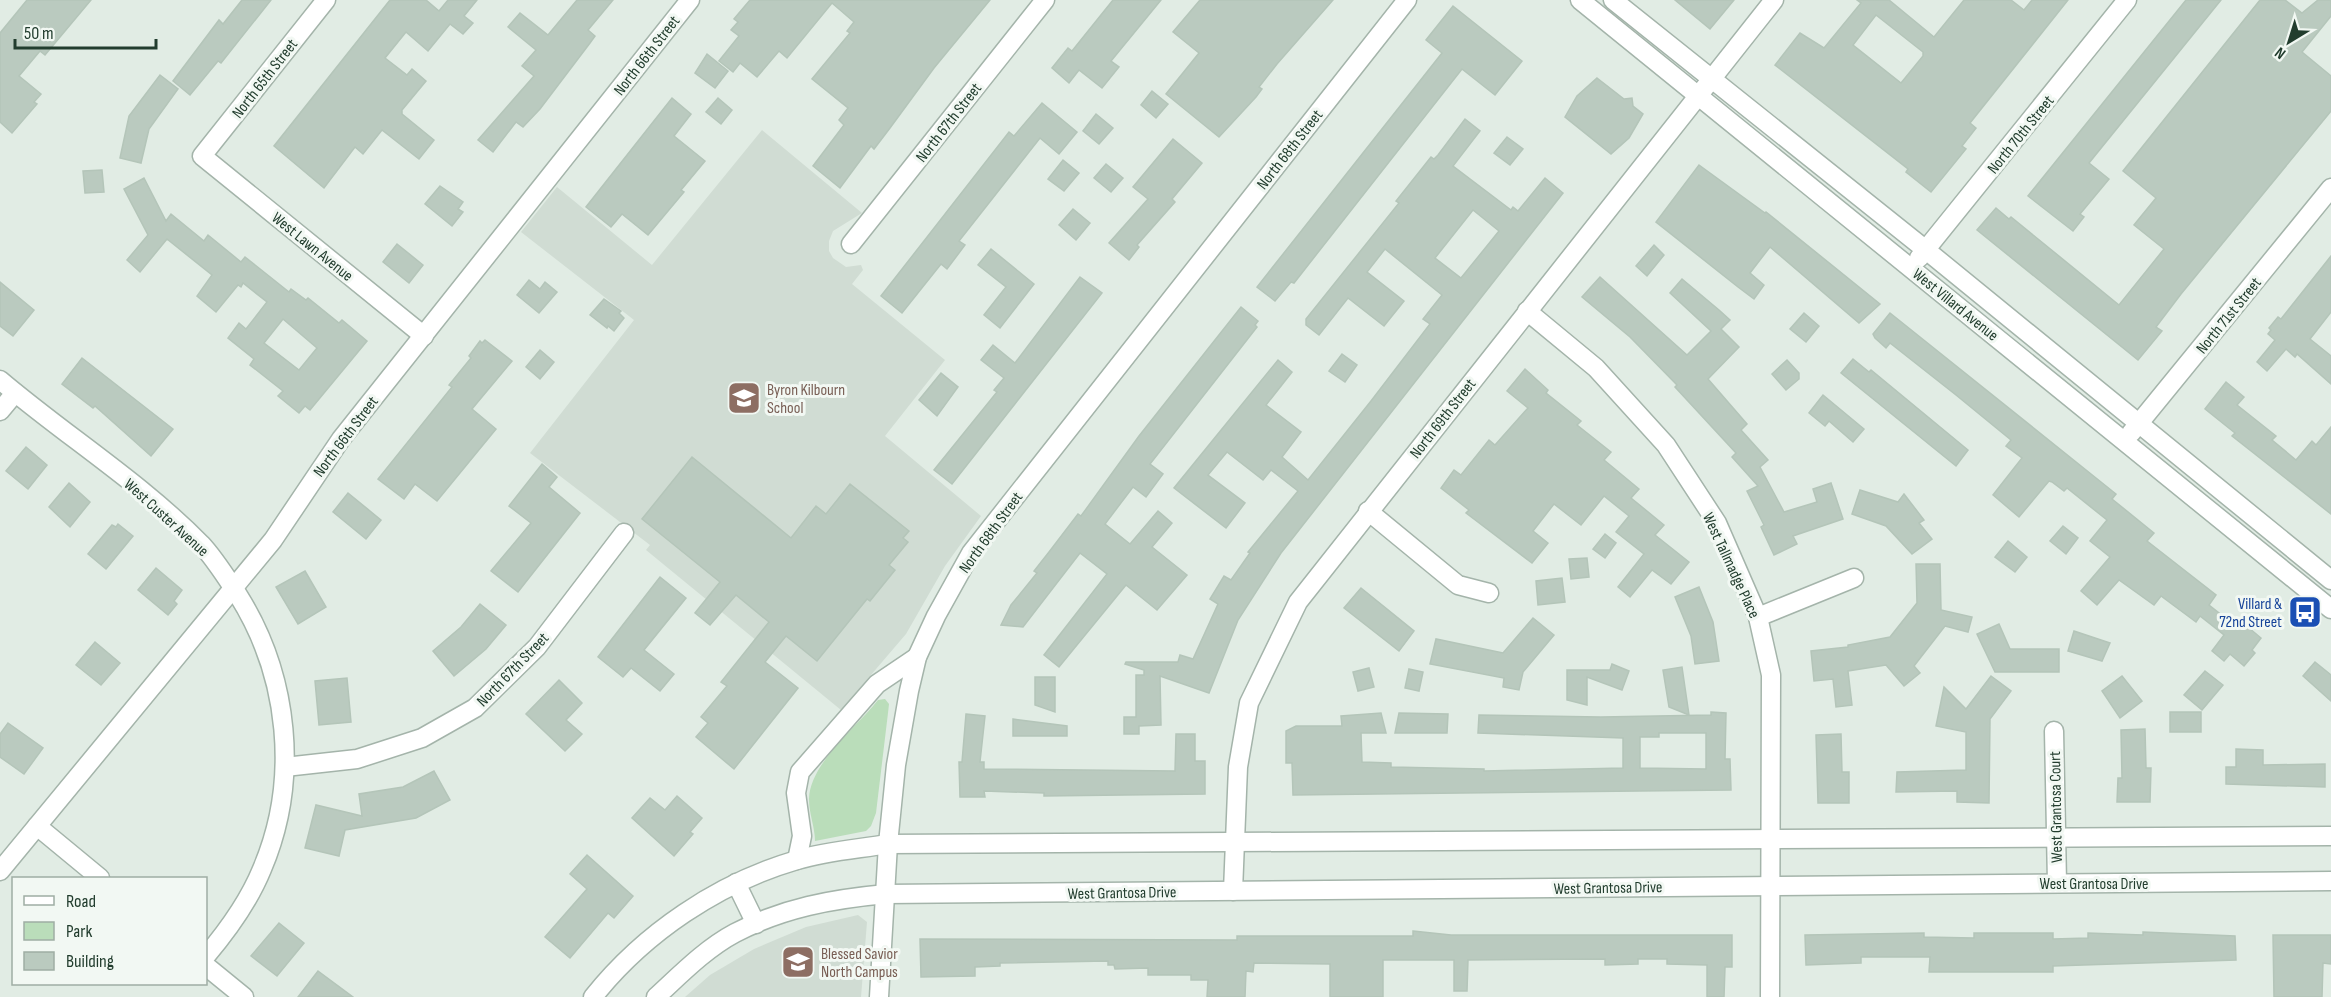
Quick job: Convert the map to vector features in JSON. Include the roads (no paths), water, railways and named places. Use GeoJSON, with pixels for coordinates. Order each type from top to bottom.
{"type":"FeatureCollection","features":[{"type":"Feature","properties":{"kind":"street","name":"North 65th Street"},"geometry":{"type":"LineString","coordinates":[[202,156],[326,0]]}},
{"type":"Feature","properties":{"kind":"street","name":"North 66th Street"},"geometry":{"type":"LineString","coordinates":[[0,871],[273,540],[336,447],[690,0]]}},
{"type":"Feature","properties":{"kind":"street","name":"North 67th Street"},"geometry":{"type":"LineString","coordinates":[[851,244],[1044,0]]}},
{"type":"Feature","properties":{"kind":"street","name":"North 68th Street"},"geometry":{"type":"LineString","coordinates":[[879,997],[888,843],[896,765],[909,691],[918,657],[936,616],[971,553],[1407,0]]}},
{"type":"Feature","properties":{"kind":"street","name":"West Villard Avenue"},"geometry":{"type":"LineString","coordinates":[[1580,0],[2331,609]]}},
{"type":"Feature","properties":{"kind":"street","name":"West Villard Avenue"},"geometry":{"type":"LineString","coordinates":[[1613,0],[1926,250],[2331,580]]}},
{"type":"Feature","properties":{"kind":"street","name":"North 69th Street"},"geometry":{"type":"LineString","coordinates":[[1233,891],[1238,767],[1249,703],[1298,602],[1774,0]]}},
{"type":"Feature","properties":{"kind":"street","name":"North 70th Street"},"geometry":{"type":"LineString","coordinates":[[1911,268],[2127,0]]}},
{"type":"Feature","properties":{"kind":"street","name":"West Lawn Avenue"},"geometry":{"type":"LineString","coordinates":[[202,156],[424,336]]}},
{"type":"Feature","properties":{"kind":"street","name":"North 71st Street"},"geometry":{"type":"LineString","coordinates":[[2125,441],[2331,188]]}},
{"type":"Feature","properties":{"kind":"street","name":"West Tallmadge Place"},"geometry":{"type":"LineString","coordinates":[[1527,311],[1596,368],[1666,446],[1717,523],[1758,617],[1771,675],[1770,997]]}},
{"type":"Feature","properties":{"kind":"street","name":"West Custer Avenue"},"geometry":{"type":"LineString","coordinates":[[0,380],[181,525],[202,545],[258,629],[272,664],[280,696],[285,767]]}},
{"type":"Feature","properties":{"kind":"street"},"geometry":{"type":"LineString","coordinates":[[0,411],[15,393]]}},
{"type":"Feature","properties":{"kind":"street"},"geometry":{"type":"LineString","coordinates":[[1368,511],[1458,585],[1489,593]]}},
{"type":"Feature","properties":{"kind":"street","name":"North 67th Street"},"geometry":{"type":"LineString","coordinates":[[285,767],[357,759],[422,738],[475,708],[537,647],[624,533]]}},
{"type":"Feature","properties":{"kind":"street"},"geometry":{"type":"LineString","coordinates":[[1758,617],[1854,578]]}},
{"type":"Feature","properties":{"kind":"street"},"geometry":{"type":"LineString","coordinates":[[797,860],[802,837],[796,793],[800,772],[877,684],[918,657]]}},
{"type":"Feature","properties":{"kind":"street","name":"West Grantosa Court"},"geometry":{"type":"LineString","coordinates":[[2054,730],[2057,884]]}},
{"type":"Feature","properties":{"kind":"street"},"geometry":{"type":"LineString","coordinates":[[207,955],[246,901],[262,869],[274,836],[285,767]]}},
{"type":"Feature","properties":{"kind":"street"},"geometry":{"type":"LineString","coordinates":[[37,826],[98,877]]}},
{"type":"Feature","properties":{"kind":"street"},"geometry":{"type":"LineString","coordinates":[[592,997],[609,976],[657,933],[736,883],[797,860],[888,843],[2331,836]]}},
{"type":"Feature","properties":{"kind":"street","name":"West Grantosa Drive"},"geometry":{"type":"LineString","coordinates":[[886,894],[2331,881]]}},
{"type":"Feature","properties":{"kind":"street"},"geometry":{"type":"LineString","coordinates":[[736,883],[756,924]]}},
{"type":"Feature","properties":{"kind":"street"},"geometry":{"type":"LineString","coordinates":[[656,997],[692,964],[725,940],[756,924],[822,901],[886,894]]}},
{"type":"Feature","properties":{"kind":"street"},"geometry":{"type":"LineString","coordinates":[[207,967],[244,997]]}},
{"type":"Feature","properties":{"kind":"place","name":"Byron Kilbourn School"},"geometry":{"type":"Point","coordinates":[744,398]}},
{"type":"Feature","properties":{"kind":"place","name":"Villard & 72nd Street"},"geometry":{"type":"Point","coordinates":[2305,612]}},
{"type":"Feature","properties":{"kind":"place","name":"Blessed Savior North Campus"},"geometry":{"type":"Point","coordinates":[798,962]}}]}
